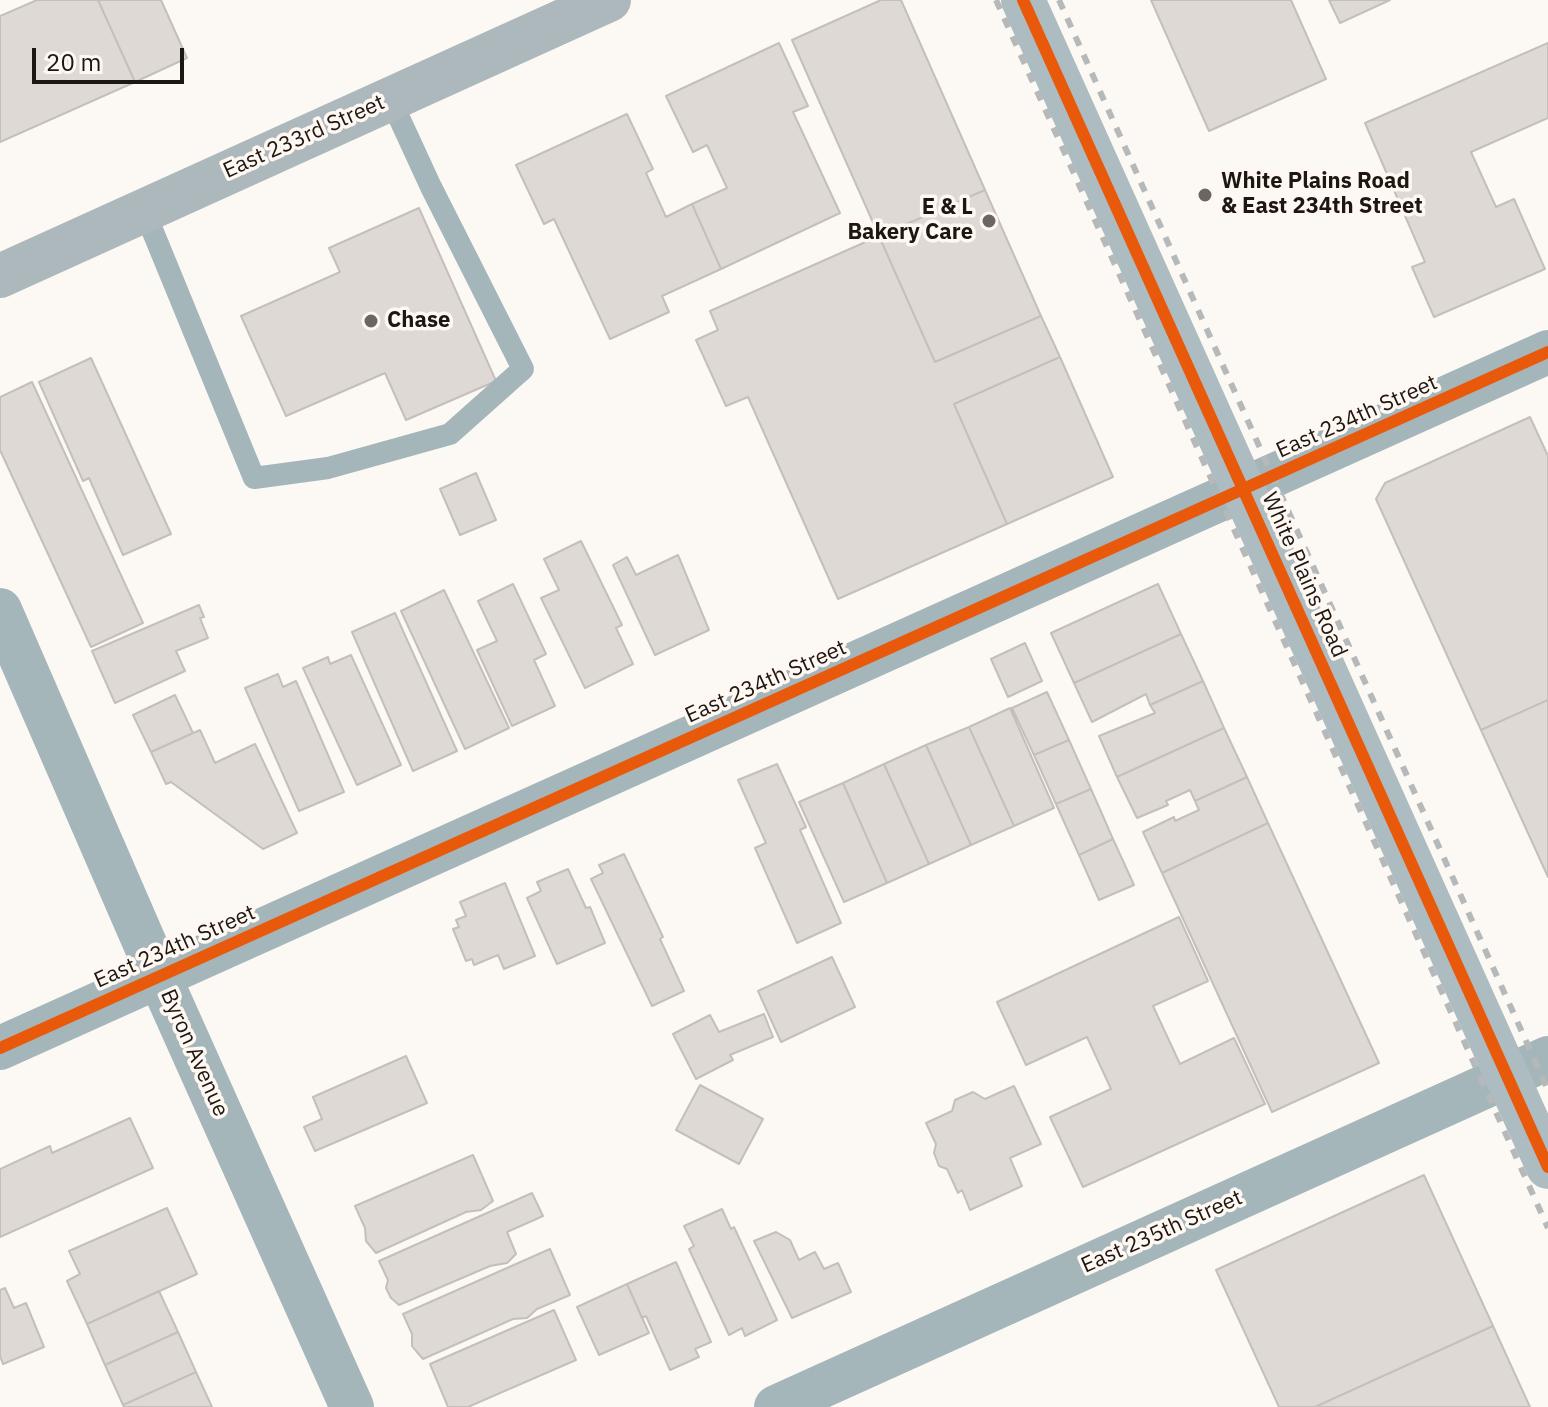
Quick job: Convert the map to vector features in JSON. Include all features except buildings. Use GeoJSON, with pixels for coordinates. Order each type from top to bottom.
{"type":"FeatureCollection","features":[{"type":"Feature","properties":{"kind":"main road","name":"East 233rd Street"},"geometry":{"type":"LineString","coordinates":[[0,276],[609,0]]}},
{"type":"Feature","properties":{"kind":"main road","name":"White Plains Road"},"geometry":{"type":"LineString","coordinates":[[1023,0],[1548,1167]]}},
{"type":"Feature","properties":{"kind":"street","name":"East 234th Street"},"geometry":{"type":"LineString","coordinates":[[0,1048],[1548,352]]}},
{"type":"Feature","properties":{"kind":"street","name":"Byron Avenue"},"geometry":{"type":"LineString","coordinates":[[0,610],[159,976],[352,1407]]}},
{"type":"Feature","properties":{"kind":"street","name":"East 235th Street"},"geometry":{"type":"LineString","coordinates":[[776,1407],[1548,1058]]}},
{"type":"Feature","properties":{"kind":"lane"},"geometry":{"type":"LineString","coordinates":[[144,210],[254,478],[328,468],[450,434],[523,369],[390,98]]}},
{"type":"Feature","properties":{"kind":"railway"},"geometry":{"type":"LineString","coordinates":[[996,0],[1548,1228]]}},
{"type":"Feature","properties":{"kind":"railway"},"geometry":{"type":"LineString","coordinates":[[1028,0],[1548,1156]]}},
{"type":"Feature","properties":{"kind":"railway"},"geometry":{"type":"LineString","coordinates":[[1059,0],[1548,1090]]}},
{"type":"Feature","properties":{"kind":"cycle path"},"geometry":{"type":"LineString","coordinates":[[1023,0],[1548,1167]]}},
{"type":"Feature","properties":{"kind":"cycle path"},"geometry":{"type":"LineString","coordinates":[[0,1048],[1548,352]]}},
{"type":"Feature","properties":{"kind":"place","name":"White Plains Road & East 234th Street"},"geometry":{"type":"Point","coordinates":[1205,195]}},
{"type":"Feature","properties":{"kind":"place","name":"E & L Bakery Care"},"geometry":{"type":"Point","coordinates":[989,221]}},
{"type":"Feature","properties":{"kind":"place","name":"Chase"},"geometry":{"type":"Point","coordinates":[371,321]}}]}
